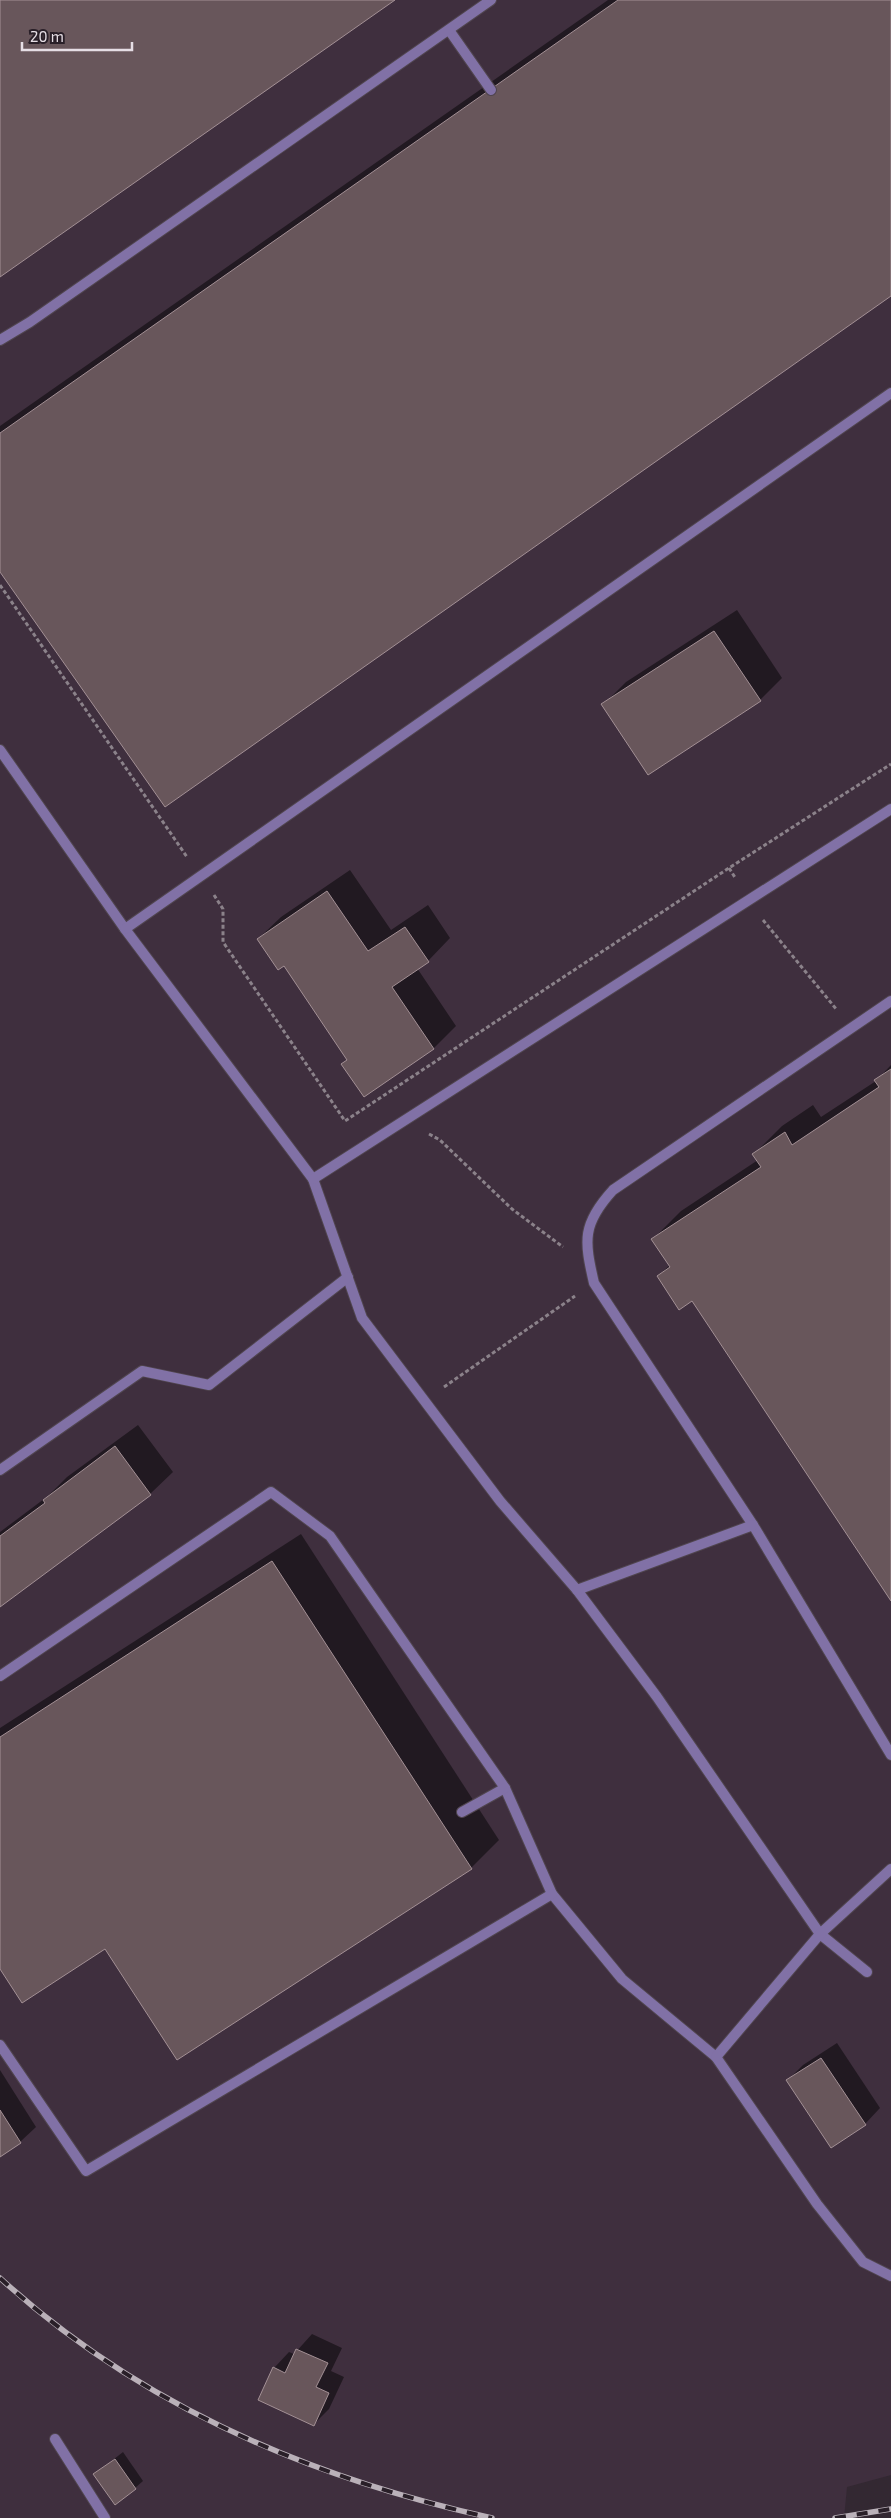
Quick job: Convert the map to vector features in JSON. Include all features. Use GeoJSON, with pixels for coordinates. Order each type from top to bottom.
{"type":"FeatureCollection","features":[{"type":"Feature","properties":{"kind":"lane"},"geometry":{"type":"LineString","coordinates":[[0,340],[30,322],[491,0]]}},
{"type":"Feature","properties":{"kind":"lane"},"geometry":{"type":"LineString","coordinates":[[448,30],[491,90]]}},
{"type":"Feature","properties":{"kind":"lane"},"geometry":{"type":"LineString","coordinates":[[124,929],[891,393]]}},
{"type":"Feature","properties":{"kind":"lane"},"geometry":{"type":"LineString","coordinates":[[0,750],[124,929],[313,1179],[362,1318],[500,1501],[577,1590],[657,1697],[820,1934],[867,1972]]}},
{"type":"Feature","properties":{"kind":"lane"},"geometry":{"type":"LineString","coordinates":[[313,1179],[891,809]]}},
{"type":"Feature","properties":{"kind":"lane"},"geometry":{"type":"LineString","coordinates":[[891,1001],[612,1190],[598,1206],[590,1222],[587,1239],[594,1283],[753,1525],[891,1754]]}},
{"type":"Feature","properties":{"kind":"lane"},"geometry":{"type":"LineString","coordinates":[[0,1470],[142,1371],[209,1385],[348,1276]]}},
{"type":"Feature","properties":{"kind":"lane"},"geometry":{"type":"LineString","coordinates":[[0,1676],[271,1492],[330,1536],[505,1788],[552,1894],[622,1979],[716,2057],[817,2204],[863,2262],[891,2276]]}},
{"type":"Feature","properties":{"kind":"lane"},"geometry":{"type":"LineString","coordinates":[[577,1590],[753,1525]]}},
{"type":"Feature","properties":{"kind":"lane"},"geometry":{"type":"LineString","coordinates":[[462,1812],[505,1788]]}},
{"type":"Feature","properties":{"kind":"lane"},"geometry":{"type":"LineString","coordinates":[[716,2057],[820,1934],[891,1869]]}},
{"type":"Feature","properties":{"kind":"lane"},"geometry":{"type":"LineString","coordinates":[[0,2045],[86,2171],[552,1894]]}},
{"type":"Feature","properties":{"kind":"lane"},"geometry":{"type":"LineString","coordinates":[[55,2439],[105,2518]]}},
{"type":"Feature","properties":{"kind":"path"},"geometry":{"type":"LineString","coordinates":[[0,585],[224,909],[222,942],[345,1121],[729,868],[891,764]]}},
{"type":"Feature","properties":{"kind":"path"},"geometry":{"type":"LineString","coordinates":[[729,868],[766,926],[842,1016],[850,1030]]}},
{"type":"Feature","properties":{"kind":"path"},"geometry":{"type":"LineString","coordinates":[[424,1401],[594,1283]]}},
{"type":"Feature","properties":{"kind":"shaded area"},"geometry":{"type":"Polygon","coordinates":[[[0,0],[891,0],[891,2475],[847,2487],[844,2518],[0,2518],[0,0]]]}},
{"type":"Feature","properties":{"kind":"building"},"geometry":{"type":"Polygon","coordinates":[[[0,0],[395,0],[0,277],[0,0]]]}},
{"type":"Feature","properties":{"kind":"building"},"geometry":{"type":"Polygon","coordinates":[[[618,0],[891,0],[891,296],[165,807],[0,572],[0,433],[618,0]]]}},
{"type":"Feature","properties":{"kind":"building"},"geometry":{"type":"Polygon","coordinates":[[[714,631],[761,701],[648,775],[601,704],[714,631]]]}},
{"type":"Feature","properties":{"kind":"building"},"geometry":{"type":"Polygon","coordinates":[[[327,891],[368,951],[405,927],[429,962],[392,987],[434,1049],[364,1097],[341,1064],[347,1060],[284,966],[278,970],[257,939],[327,891]]]}},
{"type":"Feature","properties":{"kind":"building"},"geometry":{"type":"Polygon","coordinates":[[[891,1069],[891,1601],[692,1301],[679,1310],[657,1276],[670,1267],[651,1239],[761,1167],[752,1154],[785,1132],[792,1145],[879,1087],[874,1080],[891,1069]]]}},
{"type":"Feature","properties":{"kind":"building"},"geometry":{"type":"Polygon","coordinates":[[[115,1446],[151,1495],[0,1607],[0,1536],[45,1503],[43,1500],[115,1446]]]}},
{"type":"Feature","properties":{"kind":"building"},"geometry":{"type":"Polygon","coordinates":[[[272,1561],[472,1869],[177,2060],[105,1949],[22,2003],[0,1969],[0,1737],[272,1561]]]}},
{"type":"Feature","properties":{"kind":"building"},"geometry":{"type":"Polygon","coordinates":[[[821,2058],[866,2125],[831,2148],[786,2080],[821,2058]]]}},
{"type":"Feature","properties":{"kind":"building"},"geometry":{"type":"Polygon","coordinates":[[[0,2110],[21,2143],[0,2157],[0,2110]]]}},
{"type":"Feature","properties":{"kind":"building"},"geometry":{"type":"Polygon","coordinates":[[[296,2349],[328,2363],[316,2387],[329,2393],[314,2426],[258,2400],[273,2367],[285,2373],[296,2349]]]}},
{"type":"Feature","properties":{"kind":"building"},"geometry":{"type":"Polygon","coordinates":[[[115,2459],[136,2489],[115,2505],[93,2474],[115,2459]]]}},
{"type":"Feature","properties":{"kind":"railway"},"geometry":{"type":"LineString","coordinates":[[0,2278],[54,2323],[110,2363],[169,2399],[230,2431],[293,2458],[358,2481],[424,2501],[492,2518]]}},
{"type":"Feature","properties":{"kind":"railway"},"geometry":{"type":"LineString","coordinates":[[835,2518],[891,2509]]}}]}
